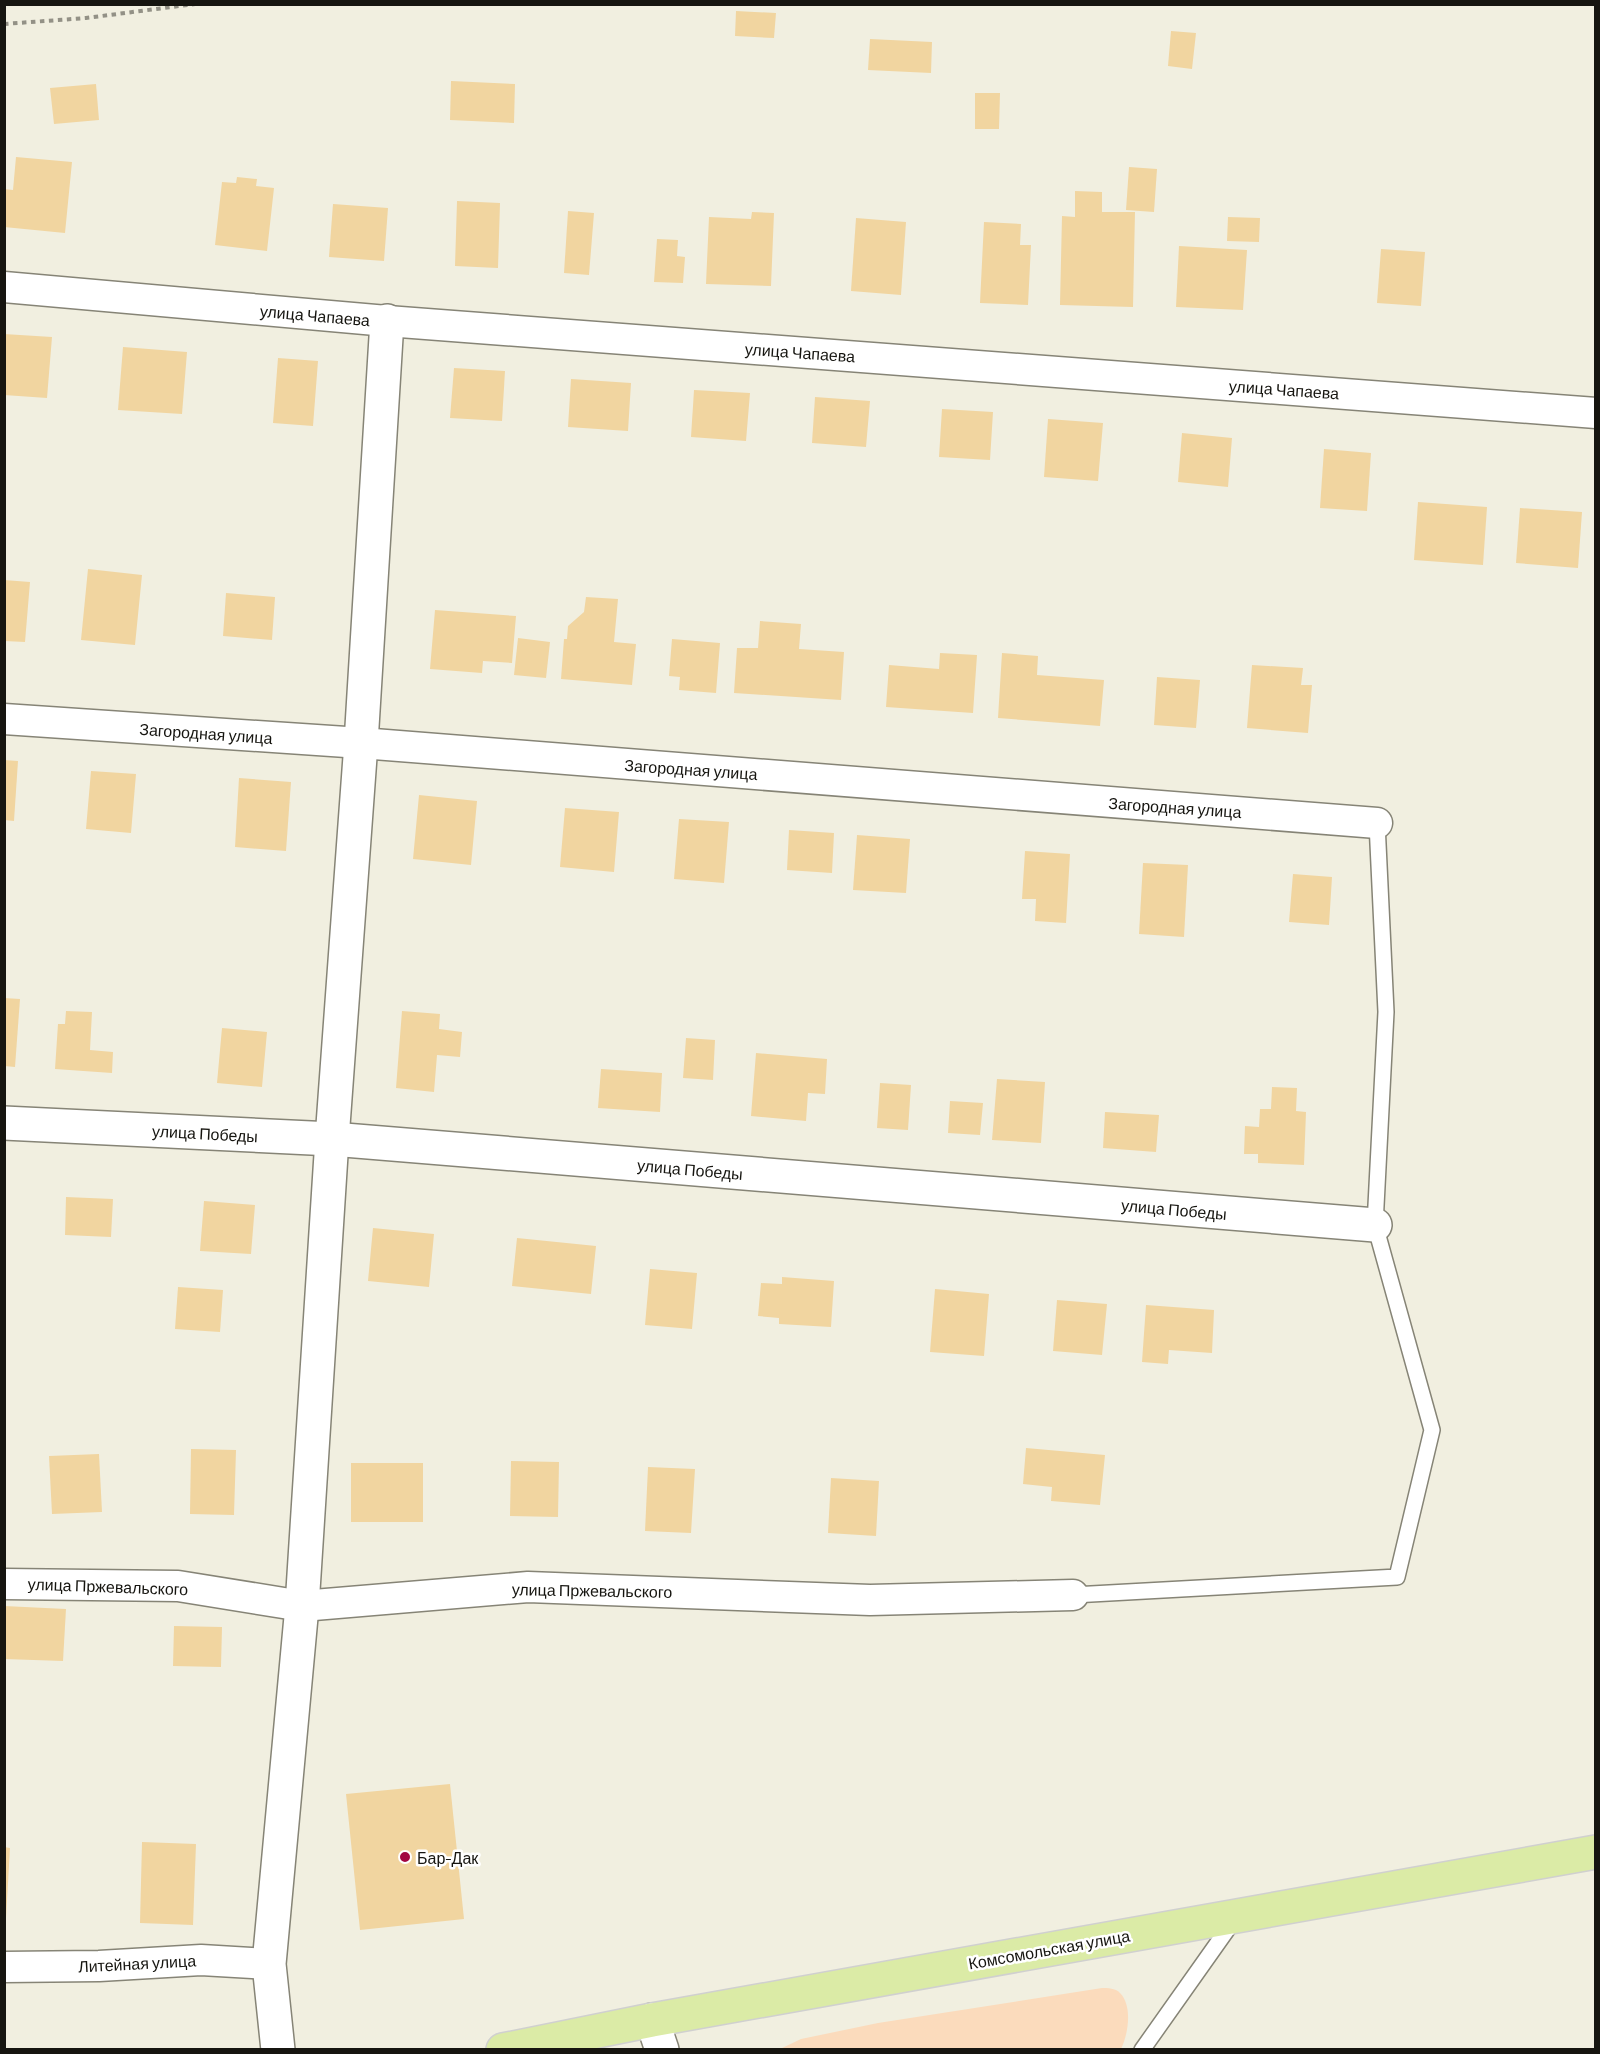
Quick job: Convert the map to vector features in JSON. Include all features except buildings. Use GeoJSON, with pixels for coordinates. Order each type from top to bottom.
{"type":"FeatureCollection","features":[{"type":"Feature","properties":{"kind":"main road","name":"Комсомольская улица"},"geometry":{"type":"LineString","coordinates":[[503,2049],[657,2035],[1237,1915],[1596,1851]]}},
{"type":"Feature","properties":{"kind":"street","name":"улица Чапаева"},"geometry":{"type":"LineString","coordinates":[[4,286],[387,321],[1596,413]]}},
{"type":"Feature","properties":{"kind":"street"},"geometry":{"type":"LineString","coordinates":[[278,2049],[269,1964],[302,1606],[332,1139],[361,743],[387,321]]}},
{"type":"Feature","properties":{"kind":"street","name":"Загородная улица"},"geometry":{"type":"LineString","coordinates":[[4,719],[361,743],[1377,822]]}},
{"type":"Feature","properties":{"kind":"street","name":"улица Победы"},"geometry":{"type":"LineString","coordinates":[[4,1124],[332,1139],[1375,1225]]}},
{"type":"Feature","properties":{"kind":"street","name":"улица Пржевальского"},"geometry":{"type":"LineString","coordinates":[[4,1584],[178,1586],[302,1606],[528,1587],[870,1600],[1073,1595]]}},
{"type":"Feature","properties":{"kind":"street","name":"Литейная улица"},"geometry":{"type":"LineString","coordinates":[[4,1967],[99,1966],[201,1960],[269,1964]]}},
{"type":"Feature","properties":{"kind":"lane"},"geometry":{"type":"LineString","coordinates":[[1073,1595],[1397,1577],[1432,1430],[1375,1225],[1386,1012],[1377,822]]}},
{"type":"Feature","properties":{"kind":"lane"},"geometry":{"type":"LineString","coordinates":[[1142,2049],[1237,1915]]}},
{"type":"Feature","properties":{"kind":"path"},"geometry":{"type":"LineString","coordinates":[[4,24],[86,18],[195,4]]}},
{"type":"Feature","properties":{"kind":"shaded area"},"geometry":{"type":"Polygon","coordinates":[[[1102,1988],[1118,1991],[1127,2005],[1127,2029],[1121,2049],[780,2049],[801,2039],[878,2023],[1102,1988]]]}},
{"type":"Feature","properties":{"kind":"place","name":"Бар-Дак"},"geometry":{"type":"Point","coordinates":[405,1857]}}]}
